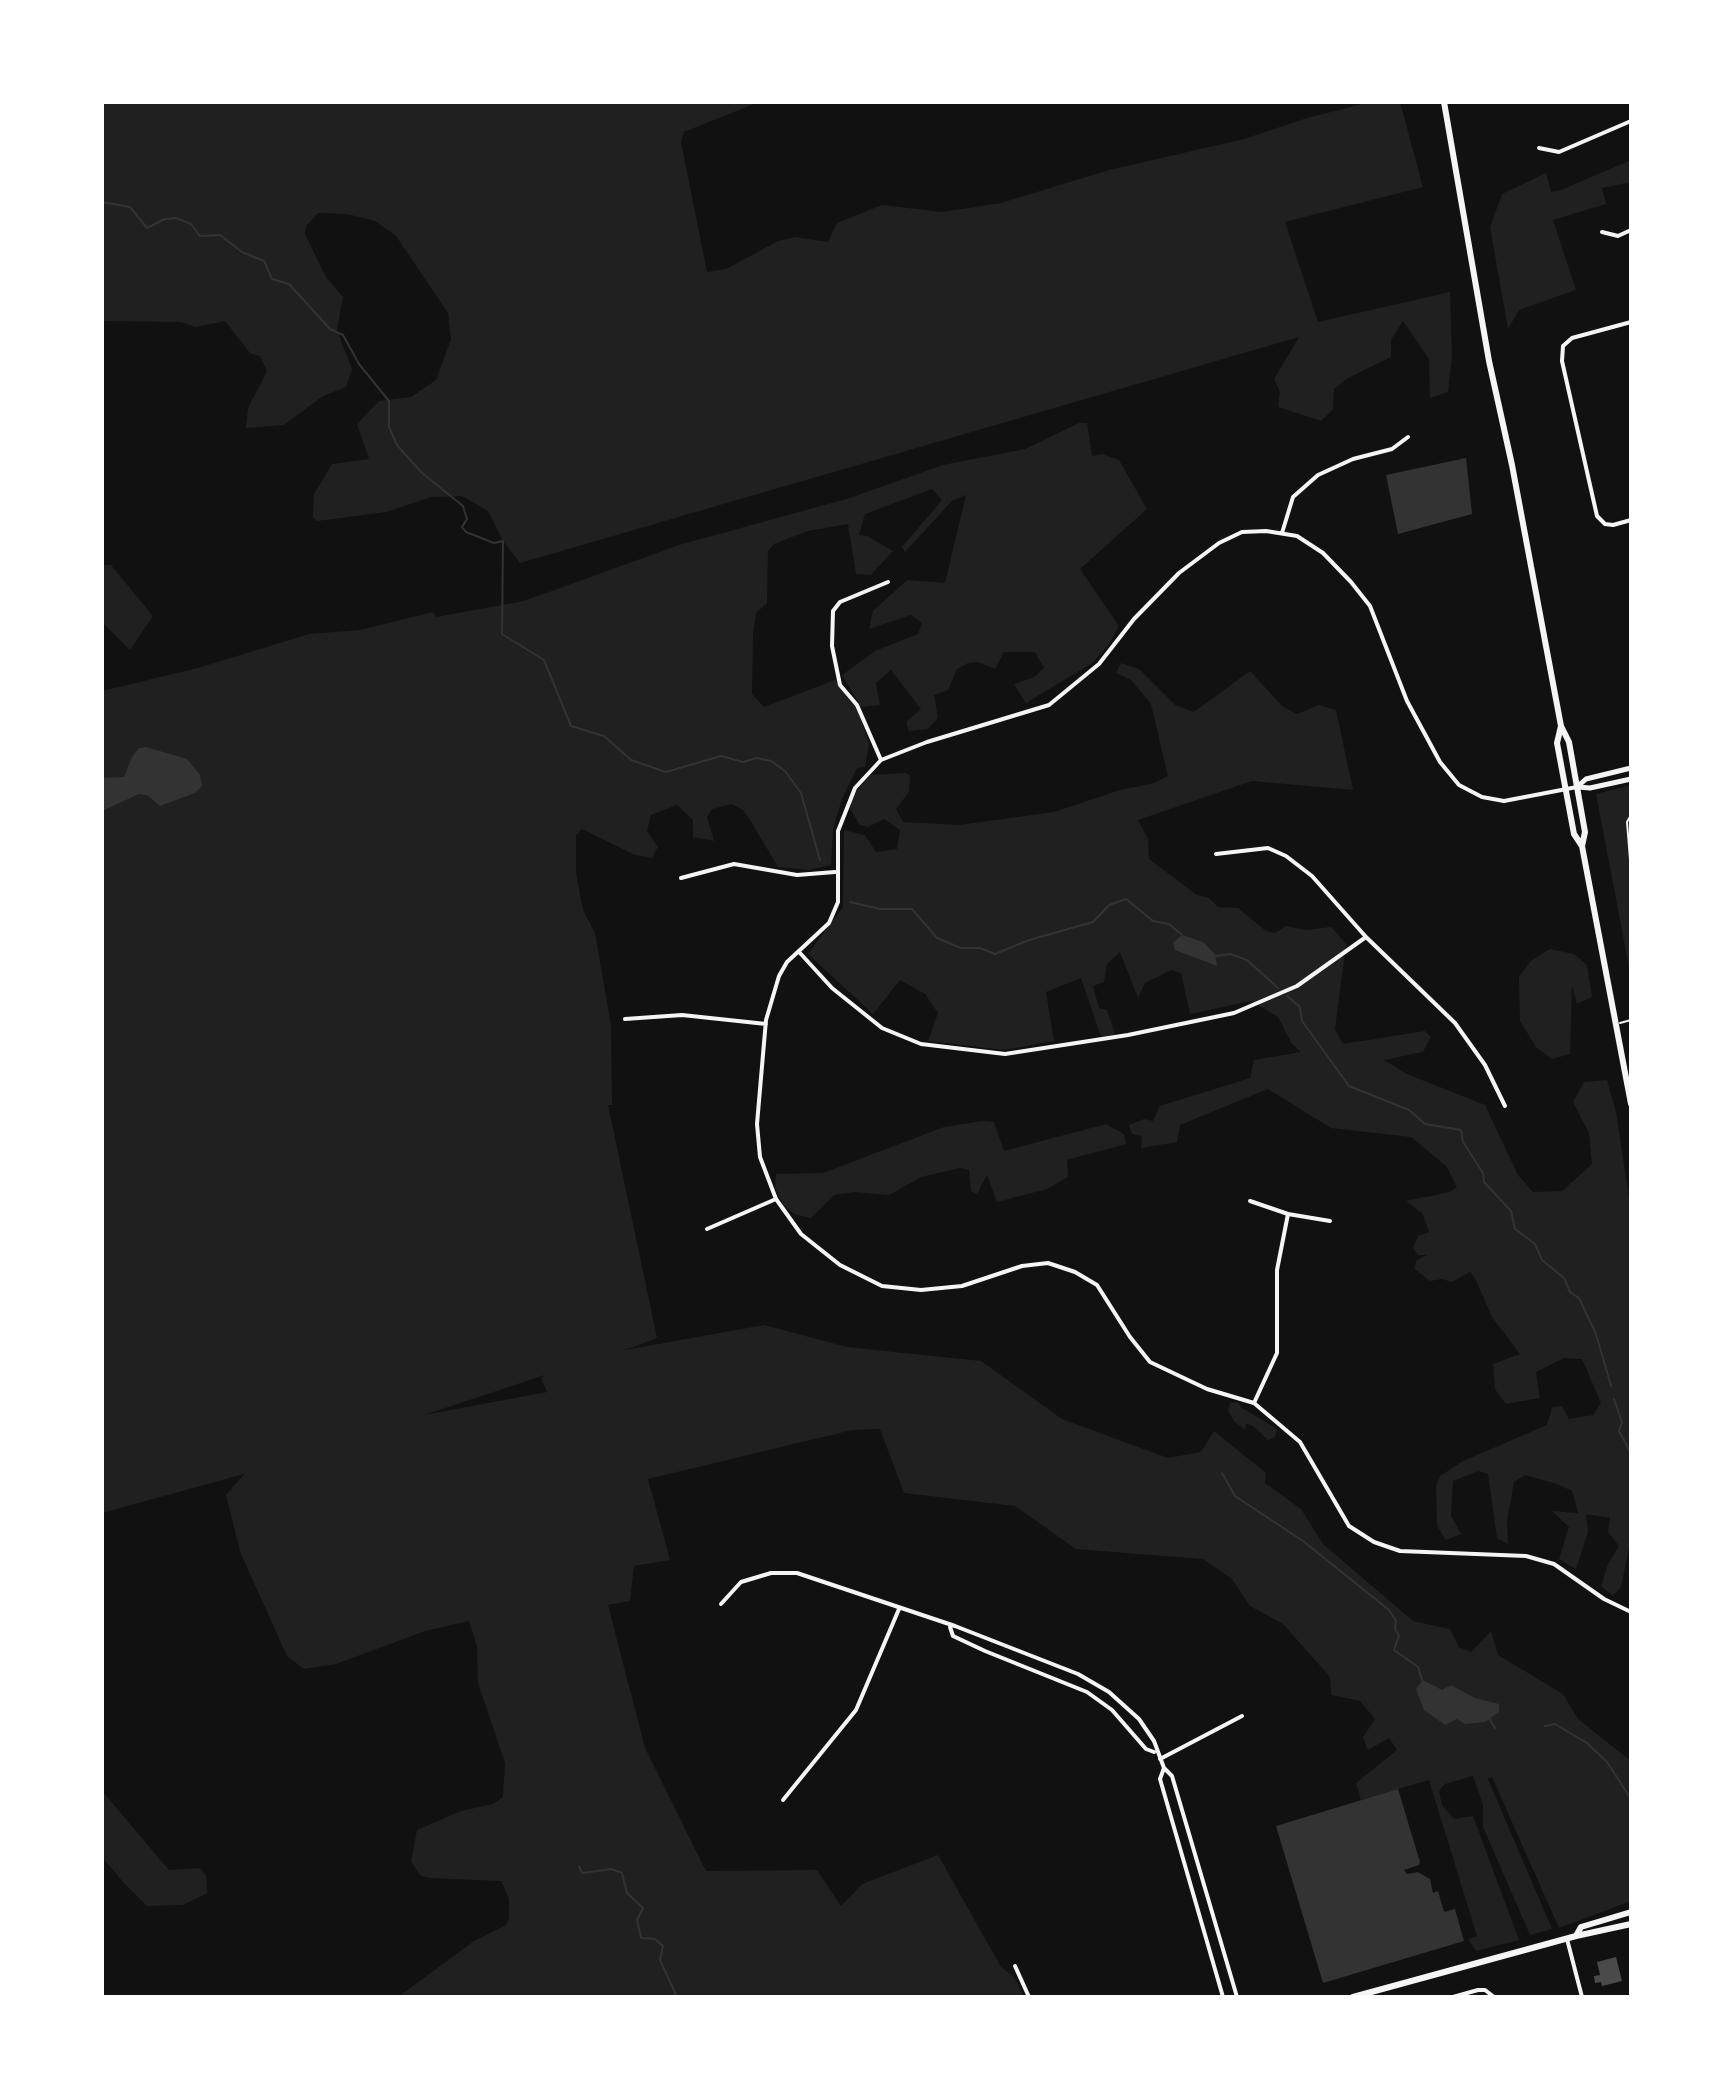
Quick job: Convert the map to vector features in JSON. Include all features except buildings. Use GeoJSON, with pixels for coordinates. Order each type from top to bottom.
{"type":"FeatureCollection","features":[{"type":"Feature","properties":{"kind":"main road"},"geometry":{"type":"LineString","coordinates":[[1444,102],[1487,348],[1561,726],[1569,742],[1585,832],[1582,846]]}},
{"type":"Feature","properties":{"kind":"main road"},"geometry":{"type":"LineString","coordinates":[[1561,726],[1557,743],[1574,834],[1582,846],[1631,1104]]}},
{"type":"Feature","properties":{"kind":"main road"},"geometry":{"type":"LineString","coordinates":[[1576,1936],[1581,1927],[1631,1912]]}},
{"type":"Feature","properties":{"kind":"main road"},"geometry":{"type":"LineString","coordinates":[[1353,1997],[1631,1924]]}},
{"type":"Feature","properties":{"kind":"street"},"geometry":{"type":"LineString","coordinates":[[1539,148],[1559,152],[1631,121]]}},
{"type":"Feature","properties":{"kind":"street"},"geometry":{"type":"LineString","coordinates":[[1602,232],[1618,236],[1631,230]]}},
{"type":"Feature","properties":{"kind":"street"},"geometry":{"type":"LineString","coordinates":[[1631,322],[1572,338],[1563,346],[1562,361],[1597,516],[1605,524],[1613,525],[1631,520]]}},
{"type":"Feature","properties":{"kind":"street"},"geometry":{"type":"LineString","coordinates":[[1282,533],[1293,497],[1318,475],[1353,459],[1392,449],[1408,437]]}},
{"type":"Feature","properties":{"kind":"street"},"geometry":{"type":"LineString","coordinates":[[1631,779],[1504,801],[1482,797],[1459,785],[1440,762],[1407,701],[1370,606],[1323,553],[1297,536],[1242,532],[1219,543],[1179,573],[1134,619],[1099,664],[1049,705],[940,737],[881,760],[855,788],[838,831],[838,902],[829,923],[787,962],[779,976],[766,1024],[757,1124],[760,1157],[776,1199],[801,1234],[840,1265],[882,1286],[921,1290],[962,1286],[1022,1266],[1048,1263],[1075,1272],[1097,1285],[1150,1362],[1207,1389],[1254,1403],[1300,1442],[1349,1526],[1374,1542],[1400,1551],[1526,1556],[1554,1564],[1604,1599],[1631,1612]]}},
{"type":"Feature","properties":{"kind":"street"},"geometry":{"type":"LineString","coordinates":[[881,760],[857,705],[840,685],[832,646],[833,611],[840,602],[888,582]]}},
{"type":"Feature","properties":{"kind":"street"},"geometry":{"type":"LineString","coordinates":[[1577,787],[1586,779],[1631,768]]}},
{"type":"Feature","properties":{"kind":"street"},"geometry":{"type":"LineString","coordinates":[[1216,854],[1268,848],[1286,856],[1312,876],[1366,937],[1455,1023],[1485,1065],[1505,1106]]}},
{"type":"Feature","properties":{"kind":"street"},"geometry":{"type":"LineString","coordinates":[[681,878],[734,864],[797,875],[836,872]]}},
{"type":"Feature","properties":{"kind":"street"},"geometry":{"type":"LineString","coordinates":[[800,953],[832,988],[882,1028],[921,1044],[1005,1054],[1128,1035],[1234,1013],[1297,986],[1366,937]]}},
{"type":"Feature","properties":{"kind":"street"},"geometry":{"type":"LineString","coordinates":[[625,1019],[682,1015],[766,1024]]}},
{"type":"Feature","properties":{"kind":"street"},"geometry":{"type":"LineString","coordinates":[[707,1229],[776,1199]]}},
{"type":"Feature","properties":{"kind":"street"},"geometry":{"type":"LineString","coordinates":[[1250,1201],[1288,1214],[1330,1221]]}},
{"type":"Feature","properties":{"kind":"street"},"geometry":{"type":"LineString","coordinates":[[1254,1403],[1277,1353],[1277,1270],[1288,1214]]}},
{"type":"Feature","properties":{"kind":"street"},"geometry":{"type":"LineString","coordinates":[[721,1604],[741,1582],[771,1573],[797,1573],[1078,1674],[1125,1705],[1154,1741],[1155,1752],[1172,1776],[1237,1997]]}},
{"type":"Feature","properties":{"kind":"street"},"geometry":{"type":"LineString","coordinates":[[783,1800],[856,1710],[899,1609]]}},
{"type":"Feature","properties":{"kind":"street"},"geometry":{"type":"LineString","coordinates":[[950,1627],[953,1636],[1072,1685],[1112,1710],[1146,1749],[1155,1752]]}},
{"type":"Feature","properties":{"kind":"street"},"geometry":{"type":"LineString","coordinates":[[985,1651],[990,1641]]}},
{"type":"Feature","properties":{"kind":"street"},"geometry":{"type":"LineString","coordinates":[[1072,1685],[1078,1674]]}},
{"type":"Feature","properties":{"kind":"street"},"geometry":{"type":"LineString","coordinates":[[1160,1759],[1242,1716]]}},
{"type":"Feature","properties":{"kind":"street"},"geometry":{"type":"LineString","coordinates":[[1164,1768],[1160,1779],[1223,1997]]}},
{"type":"Feature","properties":{"kind":"street"},"geometry":{"type":"LineString","coordinates":[[1179,1847],[1191,1843]]}},
{"type":"Feature","properties":{"kind":"street"},"geometry":{"type":"LineString","coordinates":[[1200,1924],[1213,1920]]}},
{"type":"Feature","properties":{"kind":"street"},"geometry":{"type":"LineString","coordinates":[[1567,1939],[1582,1997]]}},
{"type":"Feature","properties":{"kind":"street"},"geometry":{"type":"LineString","coordinates":[[1015,1966],[1029,1997]]}},
{"type":"Feature","properties":{"kind":"street"},"geometry":{"type":"LineString","coordinates":[[1453,1997],[1485,1990],[1494,1997]]}},
{"type":"Feature","properties":{"kind":"lane"},"geometry":{"type":"LineString","coordinates":[[1631,815],[1627,822],[1631,872]]}},
{"type":"Feature","properties":{"kind":"lane"},"geometry":{"type":"LineString","coordinates":[[1618,1024],[1631,1020]]}},
{"type":"Feature","properties":{"kind":"shaded area"},"geometry":{"type":"Polygon","coordinates":[[[102,102],[759,102],[684,132],[681,142],[707,272],[726,269],[778,241],[795,237],[828,242],[837,223],[882,205],[942,212],[1001,203],[1109,170],[1244,139],[1370,102],[1400,102],[1423,187],[1285,222],[1318,322],[1450,292],[1452,357],[1448,392],[1430,398],[1429,359],[1403,321],[1391,340],[1391,357],[1348,378],[1334,389],[1333,409],[1321,421],[1278,407],[1280,392],[1274,379],[1299,337],[520,563],[503,541],[488,511],[462,496],[431,497],[386,512],[317,521],[313,517],[314,494],[332,464],[369,459],[357,424],[379,401],[411,397],[436,380],[451,339],[448,313],[396,236],[375,221],[347,214],[318,213],[306,226],[305,234],[326,277],[343,297],[337,330],[352,369],[346,387],[323,396],[284,425],[246,428],[248,408],[267,371],[260,356],[250,353],[225,321],[196,327],[181,322],[102,321],[102,102]]]}},
{"type":"Feature","properties":{"kind":"shaded area"},"geometry":{"type":"Polygon","coordinates":[[[1631,160],[1631,182],[1602,188],[1606,204],[1553,220],[1576,290],[1519,310],[1508,329],[1490,227],[1502,194],[1546,173],[1551,192],[1561,190],[1631,160]]]}},
{"type":"Feature","properties":{"kind":"shaded area"},"geometry":{"type":"Polygon","coordinates":[[[1079,423],[1087,423],[1092,456],[1102,454],[1119,460],[1147,509],[1080,569],[1119,626],[1108,646],[1092,663],[1026,703],[1014,684],[1034,677],[1044,668],[1035,652],[1004,652],[995,669],[978,662],[968,663],[957,669],[948,690],[934,695],[938,718],[928,729],[909,731],[906,722],[921,709],[891,670],[876,683],[880,705],[861,707],[842,675],[875,651],[918,634],[922,623],[911,615],[869,629],[873,611],[907,580],[945,583],[966,495],[952,501],[905,552],[902,547],[942,500],[932,489],[865,514],[859,535],[867,536],[893,551],[871,575],[856,574],[848,524],[808,531],[774,544],[768,551],[767,603],[756,613],[753,634],[752,694],[764,707],[835,680],[855,701],[869,744],[865,767],[857,768],[842,799],[833,829],[831,865],[809,870],[778,867],[743,810],[732,804],[712,809],[707,817],[714,841],[693,837],[693,820],[677,805],[651,815],[647,831],[658,847],[652,858],[635,855],[582,829],[576,835],[576,873],[583,910],[595,933],[611,1025],[612,1105],[608,1105],[657,1338],[625,1350],[764,1325],[847,1347],[981,1361],[1062,1419],[1168,1458],[1201,1452],[1214,1431],[1266,1473],[1265,1483],[1301,1509],[1323,1544],[1413,1621],[1450,1629],[1459,1647],[1471,1652],[1491,1631],[1498,1655],[1563,1694],[1578,1719],[1631,1761],[1631,1901],[1559,1928],[1492,1777],[1488,1779],[1552,1929],[1530,1935],[1483,1827],[1483,1805],[1473,1776],[1445,1784],[1439,1791],[1442,1805],[1454,1819],[1473,1816],[1519,1940],[1476,1951],[1468,1939],[1477,1936],[1429,1780],[1361,1800],[1356,1783],[1397,1750],[1389,1738],[1368,1750],[1363,1737],[1375,1719],[1360,1701],[1331,1695],[1330,1677],[1283,1624],[1250,1606],[1232,1579],[1203,1559],[1076,1549],[1015,1506],[904,1493],[880,1429],[852,1430],[648,1479],[670,1560],[634,1566],[630,1601],[608,1605],[645,1748],[706,1871],[817,1870],[841,1906],[862,1884],[938,1855],[1001,1967],[1014,1977],[1024,1997],[398,1997],[474,1941],[506,1925],[509,1918],[509,1899],[501,1881],[430,1878],[421,1876],[411,1862],[417,1830],[461,1811],[493,1804],[503,1797],[505,1763],[478,1683],[477,1646],[469,1621],[425,1631],[336,1664],[304,1669],[287,1656],[241,1554],[226,1495],[244,1474],[102,1513],[102,691],[198,668],[309,634],[360,630],[433,612],[436,617],[524,601],[679,545],[850,498],[943,465],[1025,449],[1079,423]],[[545,1375],[424,1415],[547,1392],[541,1378],[545,1375]]]}},
{"type":"Feature","properties":{"kind":"shaded area"},"geometry":{"type":"Polygon","coordinates":[[[1466,458],[1472,514],[1398,534],[1386,475],[1466,458]]]}},
{"type":"Feature","properties":{"kind":"shaded area"},"geometry":{"type":"Polygon","coordinates":[[[102,565],[111,565],[153,616],[130,650],[102,622],[102,565]]]}},
{"type":"Feature","properties":{"kind":"shaded area"},"geometry":{"type":"Polygon","coordinates":[[[1121,663],[1139,669],[1175,705],[1194,712],[1250,671],[1282,706],[1297,714],[1319,705],[1336,710],[1353,790],[1252,781],[1138,820],[1148,839],[1149,859],[1218,907],[1238,908],[1266,931],[1275,933],[1286,926],[1306,930],[1331,927],[1346,944],[1335,1029],[1343,1044],[1425,1031],[1431,1037],[1423,1052],[1384,1060],[1407,1074],[1485,1105],[1518,1175],[1533,1192],[1562,1191],[1592,1164],[1589,1133],[1573,1102],[1584,1082],[1607,1080],[1616,1112],[1631,1211],[1631,1538],[1621,1587],[1613,1596],[1601,1586],[1608,1564],[1619,1546],[1608,1532],[1610,1518],[1586,1514],[1588,1532],[1576,1569],[1559,1559],[1569,1527],[1552,1511],[1578,1513],[1572,1491],[1557,1484],[1525,1475],[1514,1482],[1507,1521],[1508,1544],[1497,1538],[1488,1474],[1479,1471],[1453,1481],[1451,1516],[1461,1534],[1446,1540],[1437,1526],[1436,1486],[1440,1476],[1463,1461],[1547,1425],[1552,1407],[1562,1406],[1569,1419],[1593,1415],[1601,1403],[1582,1359],[1564,1358],[1536,1372],[1540,1398],[1506,1404],[1495,1389],[1493,1364],[1520,1354],[1492,1317],[1475,1278],[1470,1272],[1452,1282],[1442,1279],[1430,1281],[1415,1269],[1416,1261],[1427,1255],[1418,1255],[1413,1248],[1418,1236],[1429,1232],[1423,1214],[1406,1201],[1450,1192],[1457,1187],[1446,1166],[1411,1137],[1331,1128],[1268,1089],[1180,1125],[1177,1142],[1141,1148],[1142,1136],[1132,1134],[1129,1125],[1144,1119],[1153,1121],[1160,1106],[1250,1078],[1254,1060],[1301,1052],[1292,1044],[1278,1017],[1251,1001],[1190,1014],[1181,973],[1171,970],[1145,983],[1138,998],[1120,952],[1107,964],[1104,982],[1093,986],[1099,1008],[1107,1010],[1115,1034],[1102,1037],[1100,1034],[1081,978],[1046,992],[1054,1041],[1004,1050],[928,1041],[938,1013],[925,994],[900,980],[873,1014],[808,954],[843,907],[844,830],[865,835],[876,852],[897,849],[900,830],[884,819],[868,827],[860,825],[850,809],[852,796],[871,775],[906,773],[910,776],[909,792],[896,809],[903,822],[959,825],[1054,812],[1120,790],[1154,783],[1168,776],[1151,704],[1131,680],[1116,673],[1121,663]]]}},
{"type":"Feature","properties":{"kind":"shaded area"},"geometry":{"type":"Polygon","coordinates":[[[146,747],[187,759],[200,775],[202,786],[195,793],[160,806],[147,795],[139,794],[102,811],[102,778],[124,777],[132,757],[139,748],[146,747]]]}},
{"type":"Feature","properties":{"kind":"shaded area"},"geometry":{"type":"Polygon","coordinates":[[[1631,785],[1631,978],[1596,794],[1631,785]]]}},
{"type":"Feature","properties":{"kind":"shaded area"},"geometry":{"type":"Polygon","coordinates":[[[1182,935],[1203,942],[1215,954],[1217,966],[1175,950],[1173,943],[1182,935]]]}},
{"type":"Feature","properties":{"kind":"shaded area"},"geometry":{"type":"Polygon","coordinates":[[[1550,949],[1574,954],[1587,965],[1592,997],[1577,1004],[1572,986],[1570,1054],[1552,1059],[1536,1047],[1520,1021],[1519,976],[1532,960],[1550,949]]]}},
{"type":"Feature","properties":{"kind":"shaded area"},"geometry":{"type":"Polygon","coordinates":[[[994,1122],[1004,1151],[1106,1124],[1124,1134],[1126,1144],[1067,1160],[1068,1177],[1047,1189],[997,1202],[987,1175],[977,1194],[971,1191],[969,1170],[960,1168],[921,1177],[889,1195],[854,1192],[834,1195],[811,1218],[794,1214],[784,1206],[775,1188],[776,1174],[823,1173],[944,1127],[994,1122]]]}},
{"type":"Feature","properties":{"kind":"shaded area"},"geometry":{"type":"Polygon","coordinates":[[[1238,1402],[1242,1408],[1277,1429],[1275,1437],[1268,1440],[1252,1425],[1246,1424],[1245,1430],[1234,1421],[1228,1411],[1230,1403],[1238,1402]]]}},
{"type":"Feature","properties":{"kind":"shaded area"},"geometry":{"type":"Polygon","coordinates":[[[1423,1680],[1442,1690],[1451,1685],[1475,1698],[1499,1704],[1499,1712],[1485,1722],[1465,1724],[1457,1719],[1445,1725],[1424,1710],[1416,1689],[1423,1680]]]}},
{"type":"Feature","properties":{"kind":"shaded area"},"geometry":{"type":"Polygon","coordinates":[[[1398,1789],[1420,1862],[1404,1870],[1407,1874],[1418,1872],[1430,1879],[1433,1893],[1438,1891],[1444,1912],[1455,1909],[1464,1941],[1323,1983],[1276,1826],[1398,1789]]]}},
{"type":"Feature","properties":{"kind":"shaded area"},"geometry":{"type":"Polygon","coordinates":[[[102,1791],[169,1870],[200,1868],[206,1875],[207,1893],[183,1905],[147,1906],[102,1857],[102,1791]]]}},
{"type":"Feature","properties":{"kind":"waterway"},"geometry":{"type":"LineString","coordinates":[[102,202],[130,207],[147,228],[165,219],[176,218],[191,224],[200,236],[220,235],[242,252],[264,261],[272,279],[289,284],[330,329],[343,335],[359,364],[389,401],[389,427],[397,445],[421,472],[463,506],[467,519],[462,527],[466,532],[494,543],[503,541],[502,634],[544,660],[571,726],[604,736],[631,760],[666,772],[721,756],[743,762],[757,758],[771,761],[785,771],[801,793],[820,860]]}},
{"type":"Feature","properties":{"kind":"waterway"},"geometry":{"type":"LineString","coordinates":[[850,902],[880,909],[912,909],[937,938],[961,948],[980,948],[995,954],[1029,940],[1093,922],[1109,905],[1126,899],[1153,921],[1169,924],[1182,935]]}},
{"type":"Feature","properties":{"kind":"waterway"},"geometry":{"type":"LineString","coordinates":[[1216,956],[1230,954],[1247,960],[1278,988]]}},
{"type":"Feature","properties":{"kind":"waterway"},"geometry":{"type":"LineString","coordinates":[[1287,996],[1300,1007],[1302,1021],[1349,1086],[1409,1110],[1425,1124],[1461,1130],[1463,1142],[1483,1173],[1484,1182],[1511,1211],[1515,1229],[1535,1244],[1542,1260],[1564,1278],[1570,1292],[1579,1298],[1596,1334],[1611,1386]]}},
{"type":"Feature","properties":{"kind":"waterway"},"geometry":{"type":"LineString","coordinates":[[1614,1399],[1622,1422],[1619,1431],[1631,1453]]}},
{"type":"Feature","properties":{"kind":"waterway"},"geometry":{"type":"LineString","coordinates":[[1222,1473],[1235,1496],[1303,1541],[1389,1610],[1396,1621],[1395,1629],[1399,1636],[1394,1650],[1418,1667],[1422,1680]]}},
{"type":"Feature","properties":{"kind":"waterway"},"geometry":{"type":"LineString","coordinates":[[1489,1718],[1495,1728]]}},
{"type":"Feature","properties":{"kind":"waterway"},"geometry":{"type":"LineString","coordinates":[[1545,1726],[1555,1724],[1587,1743],[1607,1762],[1631,1799]]}},
{"type":"Feature","properties":{"kind":"waterway"},"geometry":{"type":"LineString","coordinates":[[579,1866],[582,1873],[612,1869],[622,1873],[627,1893],[643,1908],[637,1920],[641,1938],[655,1939],[663,1946],[660,1960],[677,1997]]}}]}
